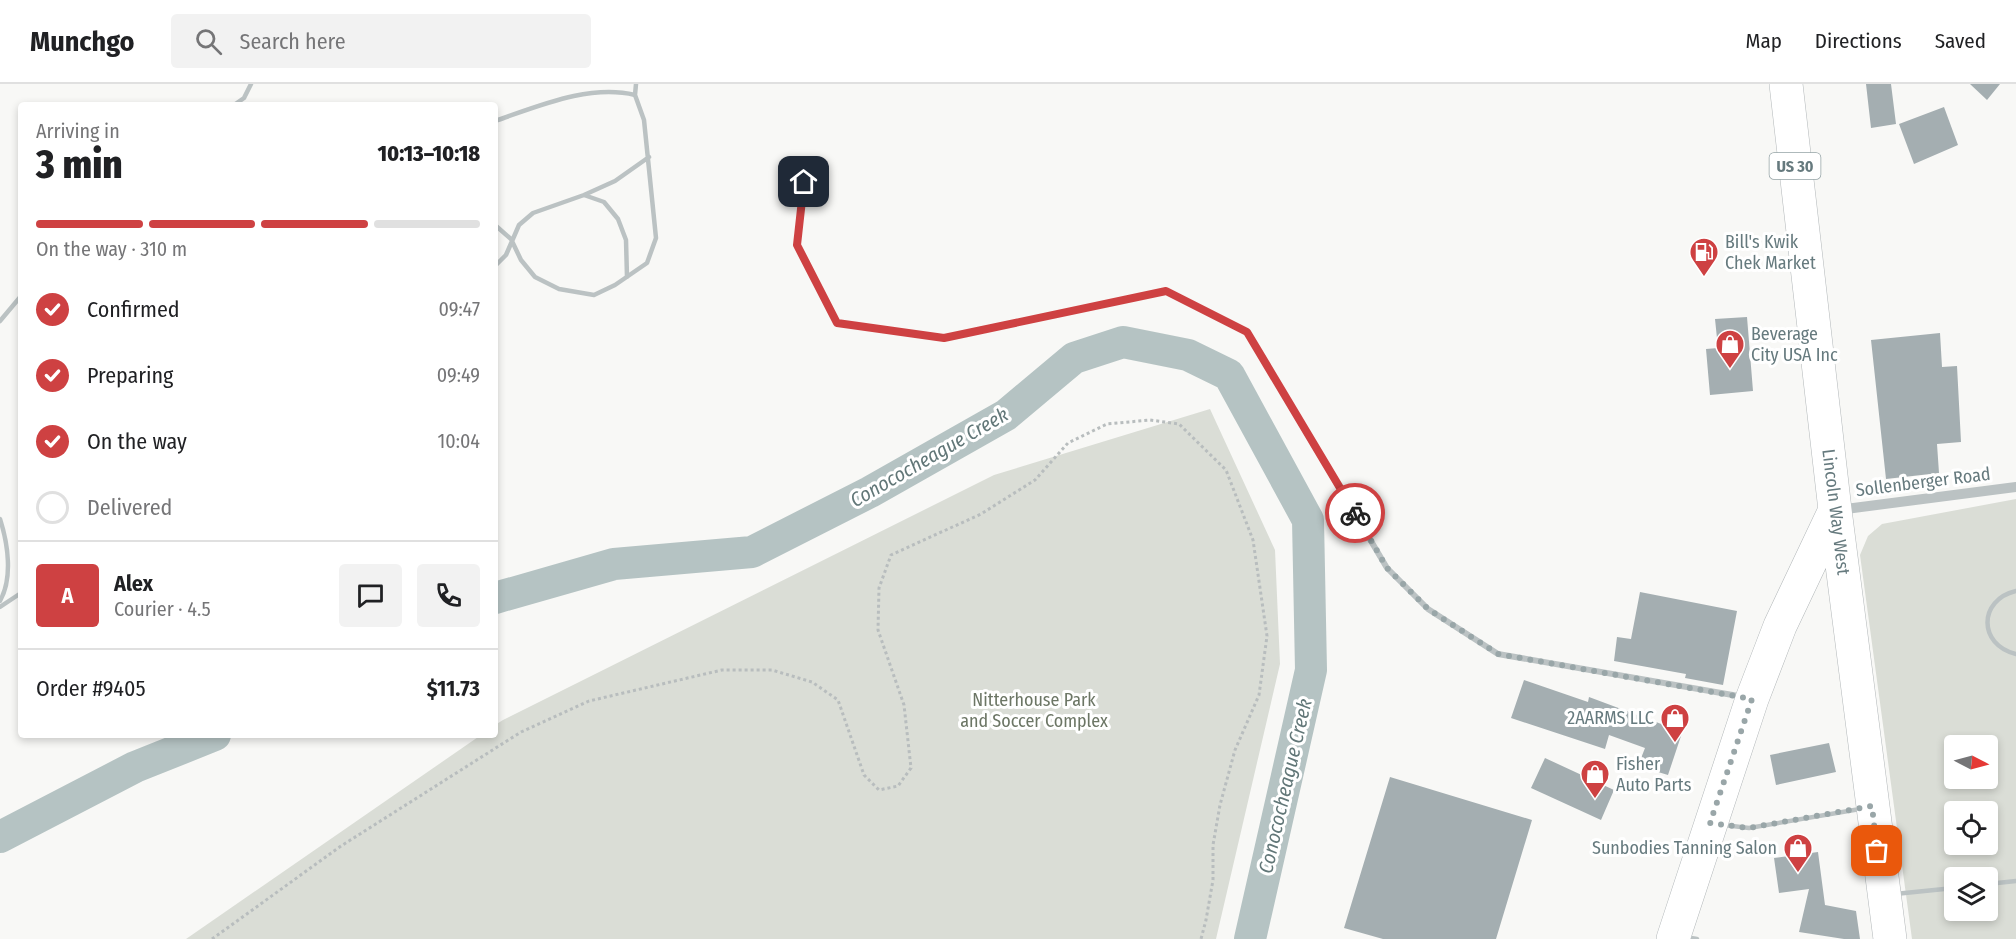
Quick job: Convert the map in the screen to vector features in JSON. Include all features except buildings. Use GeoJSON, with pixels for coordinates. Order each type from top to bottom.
{"type":"FeatureCollection","features":[{"type":"Feature","properties":{"kind":"highway","name":"Lincoln Way West"},"geometry":{"type":"LineString","coordinates":[[1786,84],[1835,510],[1890,939]]}},
{"type":"Feature","properties":{"kind":"highway"},"geometry":{"type":"LineString","coordinates":[[1681,938],[1710,823],[1752,699],[1780,626],[1835,510]]}},
{"type":"Feature","properties":{"kind":"highway"},"geometry":{"type":"LineString","coordinates":[[1780,626],[1815,600],[1846,591]]}},
{"type":"Feature","properties":{"kind":"street"},"geometry":{"type":"LineString","coordinates":[[805,167],[797,245],[837,323],[944,338],[1166,291],[1247,332],[1387,568],[1428,609],[1498,654],[1752,699]]}},
{"type":"Feature","properties":{"kind":"street","name":"Sollenberger Road"},"geometry":{"type":"LineString","coordinates":[[1835,510],[2016,487]]}},
{"type":"Feature","properties":{"kind":"lane"},"geometry":{"type":"LineString","coordinates":[[238,102],[244,98],[251,84]]}},
{"type":"Feature","properties":{"kind":"lane"},"geometry":{"type":"LineString","coordinates":[[498,228],[511,239],[521,260],[535,277],[559,289],[594,295],[647,263],[656,238],[649,157],[644,120],[635,95],[636,84]]}},
{"type":"Feature","properties":{"kind":"lane"},"geometry":{"type":"LineString","coordinates":[[498,120],[584,92],[620,90],[635,95]]}},
{"type":"Feature","properties":{"kind":"lane"},"geometry":{"type":"LineString","coordinates":[[244,98],[247,102]]}},
{"type":"Feature","properties":{"kind":"lane"},"geometry":{"type":"LineString","coordinates":[[498,263],[506,255],[519,225],[533,213],[615,181],[649,157]]}},
{"type":"Feature","properties":{"kind":"lane"},"geometry":{"type":"LineString","coordinates":[[584,195],[604,202],[618,219],[626,240],[627,277]]}},
{"type":"Feature","properties":{"kind":"lane"},"geometry":{"type":"LineString","coordinates":[[0,321],[18,300]]}},
{"type":"Feature","properties":{"kind":"lane"},"geometry":{"type":"LineString","coordinates":[[0,519],[5,536],[7,572],[4,593],[0,601]]}},
{"type":"Feature","properties":{"kind":"lane"},"geometry":{"type":"LineString","coordinates":[[2016,591],[1998,598],[1991,606],[1987,627],[1990,637],[1997,645],[2005,651],[2016,654]]}},
{"type":"Feature","properties":{"kind":"lane"},"geometry":{"type":"LineString","coordinates":[[0,607],[18,595]]}},
{"type":"Feature","properties":{"kind":"lane"},"geometry":{"type":"LineString","coordinates":[[1710,823],[1749,828],[1872,806]]}},
{"type":"Feature","properties":{"kind":"lane"},"geometry":{"type":"LineString","coordinates":[[1998,883],[2016,881]]}},
{"type":"Feature","properties":{"kind":"lane"},"geometry":{"type":"LineString","coordinates":[[1883,895],[1944,889]]}},
{"type":"Feature","properties":{"kind":"path"},"geometry":{"type":"LineString","coordinates":[[212,939],[341,846],[521,732],[589,701],[722,670],[772,670],[813,682],[838,700],[864,775],[879,790],[898,786],[911,768],[904,705],[878,630],[879,588],[891,555],[990,508],[1035,480],[1068,443],[1107,424],[1150,420],[1179,424],[1226,470],[1253,540],[1267,636],[1259,695],[1235,750],[1220,805],[1213,845],[1213,880],[1201,939]]}},
{"type":"Feature","properties":{"kind":"green space","name":"Nitterhouse Park and Soccer Complex"},"geometry":{"type":"Polygon","coordinates":[[[1210,409],[1275,550],[1280,664],[1216,939],[186,939],[477,738],[498,738],[498,723],[503,720],[994,475],[1210,409]]]}},
{"type":"Feature","properties":{"kind":"green space"},"geometry":{"type":"Polygon","coordinates":[[[2016,499],[2016,939],[1912,939],[1860,555],[1868,536],[1882,524],[2016,499]]]}},
{"type":"Feature","properties":{"kind":"waterway","name":"Conococheague Creek"},"geometry":{"type":"LineString","coordinates":[[498,597],[614,564],[752,552],[870,492],[1006,415],[1074,358],[1123,342],[1188,355],[1229,375],[1308,520],[1311,670],[1250,939]]}},
{"type":"Feature","properties":{"kind":"waterway","name":"Conococheague Creek"},"geometry":{"type":"LineString","coordinates":[[0,837],[135,767],[208,738]]}},
{"type":"Feature","properties":{"kind":"way so far"},"geometry":{"type":"LineString","coordinates":[[1355,513],[1387,568],[1428,609],[1498,654],[1752,699],[1710,823],[1749,828],[1872,806],[1877,851]]}},
{"type":"Feature","properties":{"kind":"place","name":"Bill's Kwik Chek Market"},"geometry":{"type":"Point","coordinates":[1704,278]}},
{"type":"Feature","properties":{"kind":"place","name":"Beverage City USA Inc"},"geometry":{"type":"Point","coordinates":[1730,370]}},
{"type":"Feature","properties":{"kind":"place","name":"2AARMS LLC"},"geometry":{"type":"Point","coordinates":[1675,744]}},
{"type":"Feature","properties":{"kind":"place","name":"Fisher Auto Parts"},"geometry":{"type":"Point","coordinates":[1595,800]}},
{"type":"Feature","properties":{"kind":"place","name":"Sunbodies Tanning Salon"},"geometry":{"type":"Point","coordinates":[1798,874]}},
{"type":"Feature","properties":{"kind":"route"},"geometry":{"type":"LineString","coordinates":[[804,182],[797,245],[837,323],[944,338],[1166,291],[1247,332],[1355,513]]}}]}
